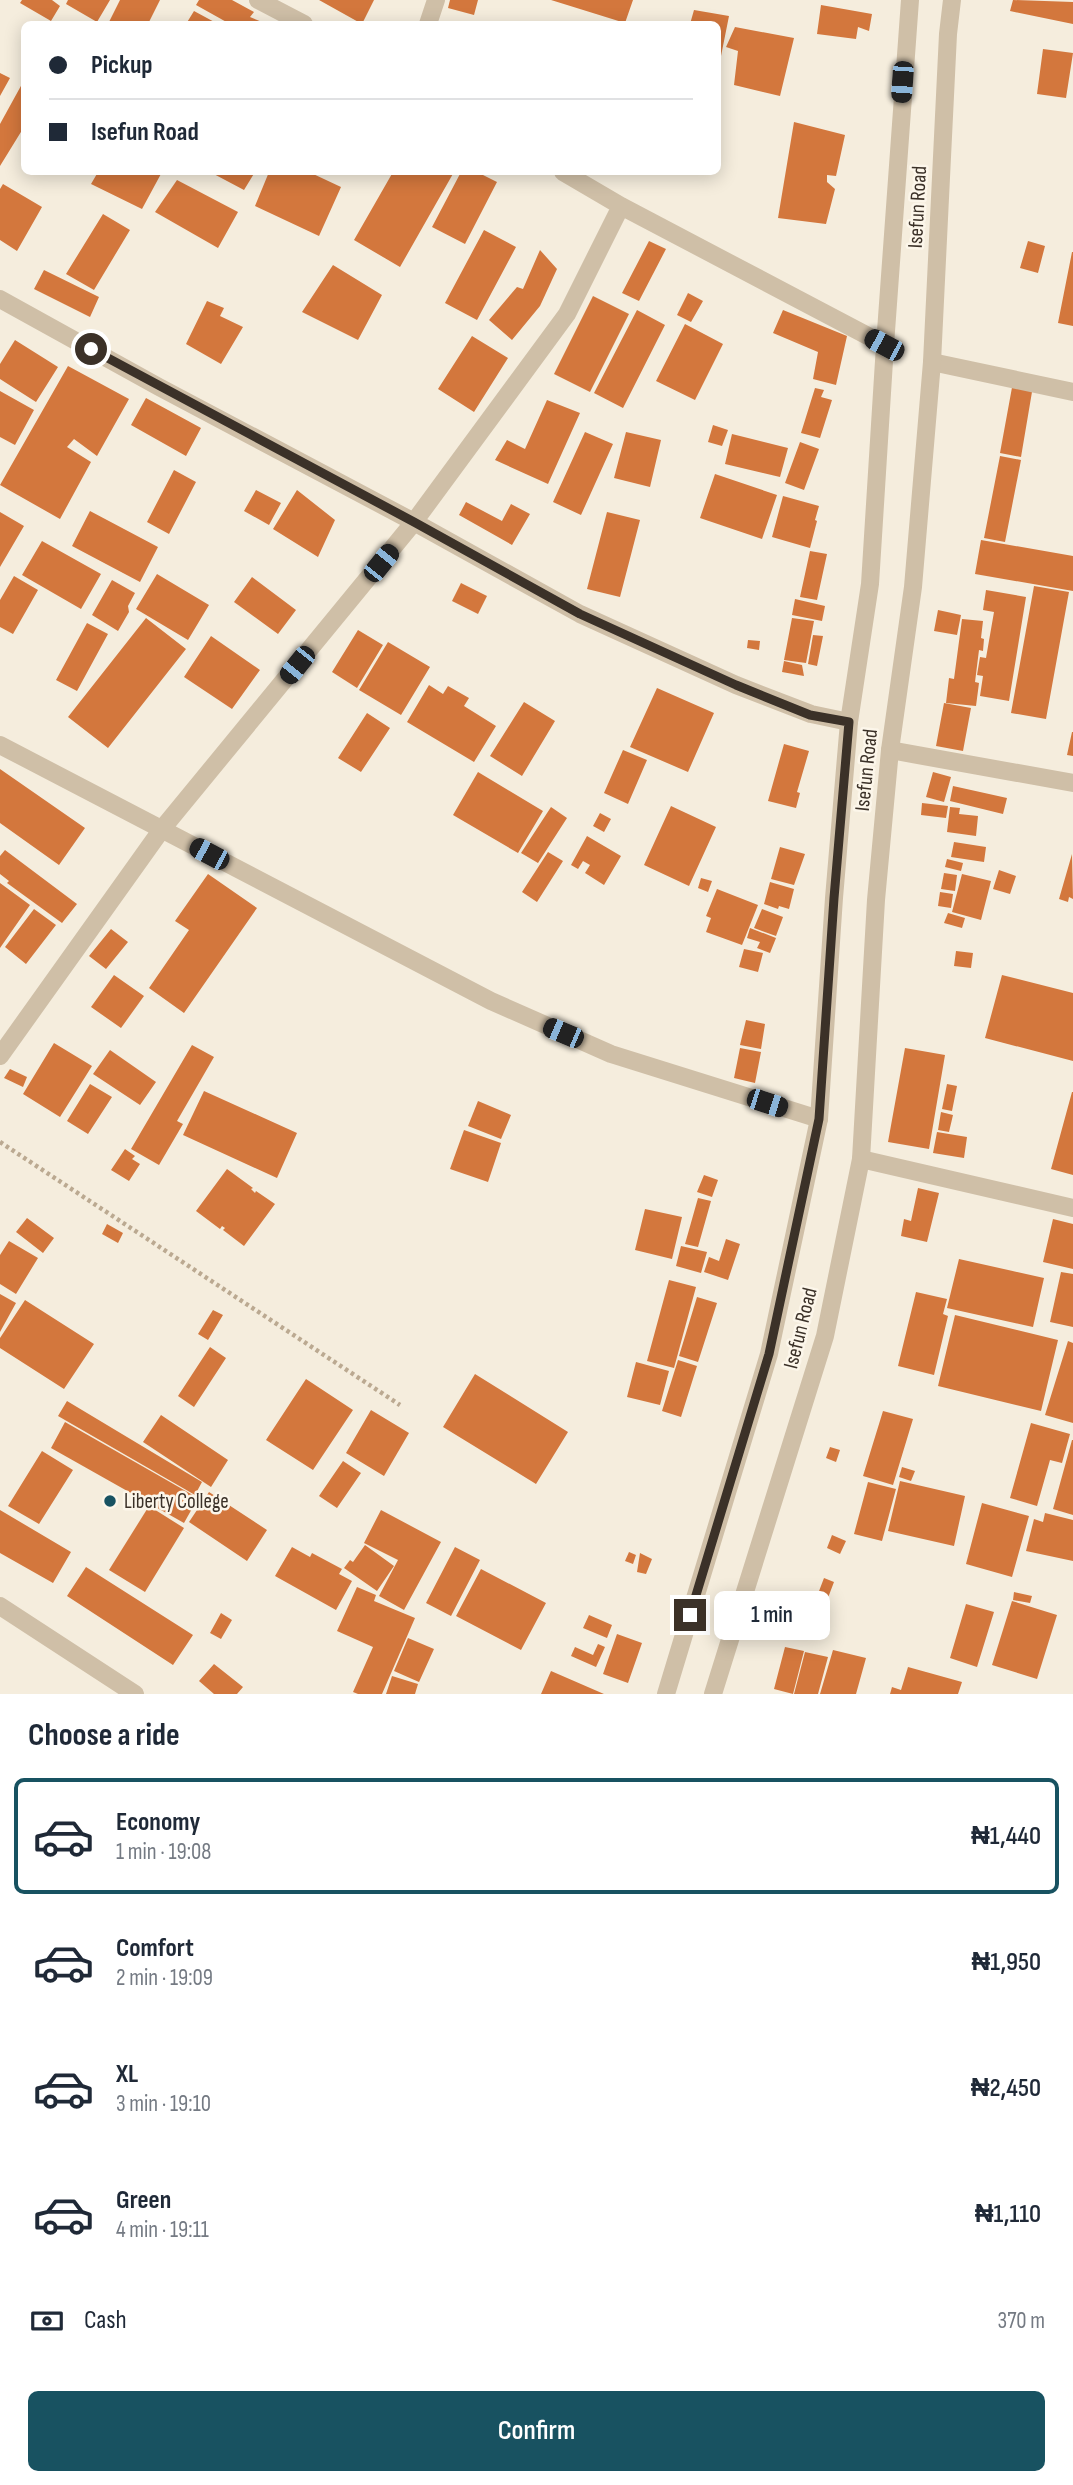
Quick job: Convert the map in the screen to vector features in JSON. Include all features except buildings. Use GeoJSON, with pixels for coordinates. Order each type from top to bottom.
{"type":"FeatureCollection","features":[{"type":"Feature","properties":{"kind":"street"},"geometry":{"type":"LineString","coordinates":[[258,0],[298,21]]}},
{"type":"Feature","properties":{"kind":"street"},"geometry":{"type":"LineString","coordinates":[[429,21],[436,0]]}},
{"type":"Feature","properties":{"kind":"street","name":"Isefun Road"},"geometry":{"type":"LineString","coordinates":[[666,1694],[769,1354],[819,1119],[849,722],[870,584],[884,345],[910,0]]}},
{"type":"Feature","properties":{"kind":"street","name":"Isefun Road"},"geometry":{"type":"LineString","coordinates":[[713,1694],[825,1336],[860,1159],[876,900],[890,750],[912,587],[932,362],[948,34],[952,0]]}},
{"type":"Feature","properties":{"kind":"street"},"geometry":{"type":"LineString","coordinates":[[568,175],[621,206],[884,345]]}},
{"type":"Feature","properties":{"kind":"street"},"geometry":{"type":"LineString","coordinates":[[0,1056],[162,829],[414,522],[567,314],[621,206]]}},
{"type":"Feature","properties":{"kind":"street"},"geometry":{"type":"LineString","coordinates":[[0,299],[580,614],[668,655],[810,715],[849,722]]}},
{"type":"Feature","properties":{"kind":"street"},"geometry":{"type":"LineString","coordinates":[[932,362],[1073,392]]}},
{"type":"Feature","properties":{"kind":"street"},"geometry":{"type":"LineString","coordinates":[[0,746],[491,1001],[611,1054],[819,1119]]}},
{"type":"Feature","properties":{"kind":"street"},"geometry":{"type":"LineString","coordinates":[[890,750],[1073,783]]}},
{"type":"Feature","properties":{"kind":"street"},"geometry":{"type":"LineString","coordinates":[[860,1159],[1073,1208]]}},
{"type":"Feature","properties":{"kind":"street"},"geometry":{"type":"LineString","coordinates":[[0,1606],[135,1694]]}},
{"type":"Feature","properties":{"kind":"path"},"geometry":{"type":"LineString","coordinates":[[0,1142],[400,1405]]}},
{"type":"Feature","properties":{"kind":"place","name":"Liberty College"},"geometry":{"type":"Point","coordinates":[110,1501]}},
{"type":"Feature","properties":{"kind":"route"},"geometry":{"type":"LineString","coordinates":[[91,349],[580,614],[736,685],[810,715],[849,722],[819,1119],[769,1354],[690,1615]]}}]}
